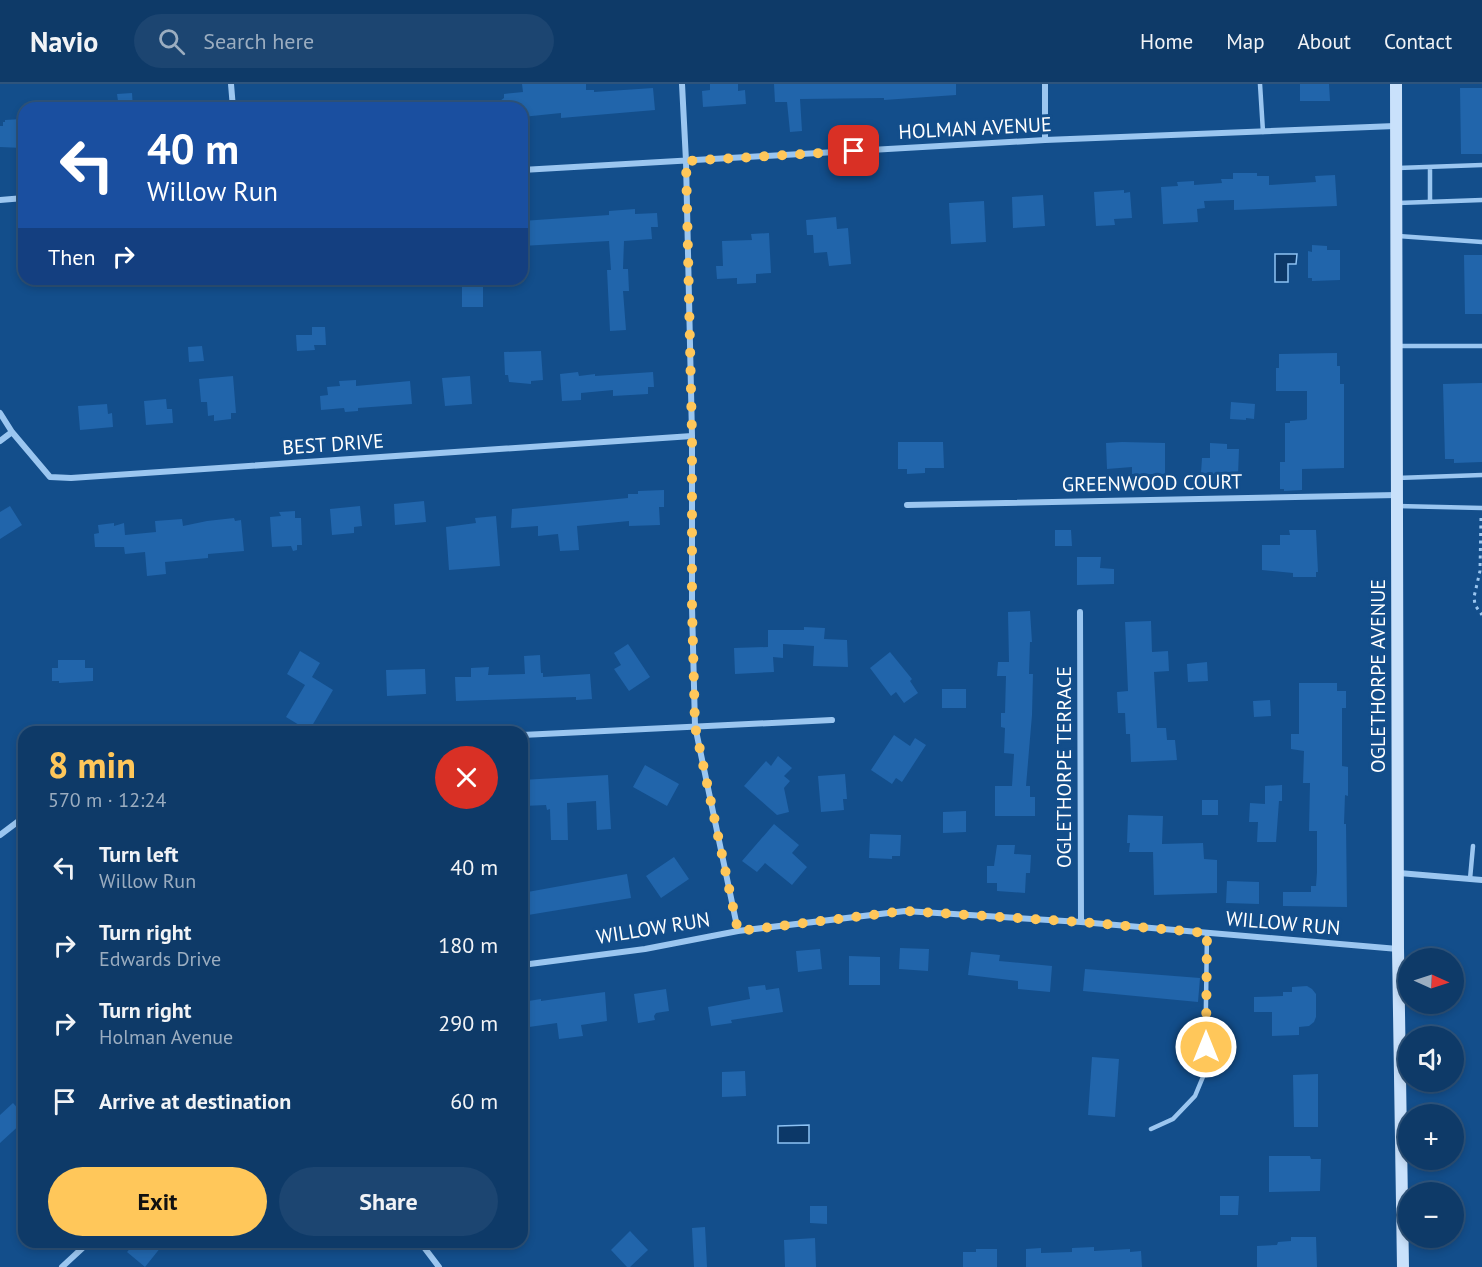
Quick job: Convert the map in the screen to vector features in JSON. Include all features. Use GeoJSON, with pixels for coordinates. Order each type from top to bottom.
{"type":"FeatureCollection","features":[{"type":"Feature","properties":{"kind":"main road","name":"OGLETHORPE AVENUE"},"geometry":{"type":"LineString","coordinates":[[1396,84],[1398,948]]}},
{"type":"Feature","properties":{"kind":"main road","name":"OGLETHORPE AVENUE"},"geometry":{"type":"LineString","coordinates":[[1399,1014],[1403,1267]]}},
{"type":"Feature","properties":{"kind":"street"},"geometry":{"type":"LineString","coordinates":[[231,84],[232,102]]}},
{"type":"Feature","properties":{"kind":"street"},"geometry":{"type":"LineString","coordinates":[[682,84],[686,161],[692,436],[695,726],[738,931]]}},
{"type":"Feature","properties":{"kind":"street"},"geometry":{"type":"LineString","coordinates":[[1045,84],[1045,140]]}},
{"type":"Feature","properties":{"kind":"street","name":"HOLMAN AVENUE"},"geometry":{"type":"LineString","coordinates":[[528,170],[1045,140],[1395,126]]}},
{"type":"Feature","properties":{"kind":"street"},"geometry":{"type":"LineString","coordinates":[[0,200],[18,198]]}},
{"type":"Feature","properties":{"kind":"street","name":"BEST DRIVE"},"geometry":{"type":"LineString","coordinates":[[0,413],[12,432],[50,477],[71,478],[692,436]]}},
{"type":"Feature","properties":{"kind":"street"},"geometry":{"type":"LineString","coordinates":[[0,441],[12,432]]}},
{"type":"Feature","properties":{"kind":"street","name":"GREENWOOD COURT"},"geometry":{"type":"LineString","coordinates":[[907,505],[1397,501]]}},
{"type":"Feature","properties":{"kind":"street","name":"OGLETHORPE TERRACE"},"geometry":{"type":"LineString","coordinates":[[1080,612],[1081,922]]}},
{"type":"Feature","properties":{"kind":"street"},"geometry":{"type":"LineString","coordinates":[[528,735],[832,720]]}},
{"type":"Feature","properties":{"kind":"street"},"geometry":{"type":"LineString","coordinates":[[0,835],[18,822]]}},
{"type":"Feature","properties":{"kind":"street"},"geometry":{"type":"LineString","coordinates":[[1399,873],[1482,880]]}},
{"type":"Feature","properties":{"kind":"street","name":"WILLOW RUN"},"geometry":{"type":"LineString","coordinates":[[528,964],[645,949],[738,931],[905,911],[1081,922],[1398,949]]}},
{"type":"Feature","properties":{"kind":"street"},"geometry":{"type":"LineString","coordinates":[[62,1267],[83,1248]]}},
{"type":"Feature","properties":{"kind":"street"},"geometry":{"type":"LineString","coordinates":[[425,1248],[439,1267]]}},
{"type":"Feature","properties":{"kind":"lane"},"geometry":{"type":"LineString","coordinates":[[1260,84],[1263,132]]}},
{"type":"Feature","properties":{"kind":"lane"},"geometry":{"type":"LineString","coordinates":[[1395,169],[1482,165]]}},
{"type":"Feature","properties":{"kind":"lane"},"geometry":{"type":"LineString","coordinates":[[1430,167],[1430,202]]}},
{"type":"Feature","properties":{"kind":"lane"},"geometry":{"type":"LineString","coordinates":[[1395,203],[1482,200]]}},
{"type":"Feature","properties":{"kind":"lane"},"geometry":{"type":"LineString","coordinates":[[1396,236],[1482,242]]}},
{"type":"Feature","properties":{"kind":"lane"},"geometry":{"type":"LineString","coordinates":[[1396,346],[1482,346]]}},
{"type":"Feature","properties":{"kind":"lane"},"geometry":{"type":"LineString","coordinates":[[1397,478],[1482,474]]}},
{"type":"Feature","properties":{"kind":"lane"},"geometry":{"type":"LineString","coordinates":[[1397,501],[1482,508]]}},
{"type":"Feature","properties":{"kind":"lane"},"geometry":{"type":"LineString","coordinates":[[1470,879],[1473,846]]}},
{"type":"Feature","properties":{"kind":"lane"},"geometry":{"type":"LineString","coordinates":[[1151,1128],[1173,1119],[1195,1096],[1205,1072],[1207,933]]}},
{"type":"Feature","properties":{"kind":"path"},"geometry":{"type":"LineString","coordinates":[[1482,508],[1480,571],[1474,597],[1475,605],[1482,615]]}},
{"type":"Feature","properties":{"kind":"water"},"geometry":{"type":"Polygon","coordinates":[[[1275,254],[1297,254],[1296,264],[1288,264],[1288,282],[1275,282],[1275,254]]]}},
{"type":"Feature","properties":{"kind":"water"},"geometry":{"type":"Polygon","coordinates":[[[809,1125],[809,1143],[778,1143],[778,1126],[809,1125]]]}},
{"type":"Feature","properties":{"kind":"building"},"geometry":{"type":"Polygon","coordinates":[[[522,84],[586,84],[586,90],[594,90],[594,92],[653,88],[655,110],[561,118],[561,113],[528,116],[528,102],[498,102],[504,98],[504,94],[523,92],[522,84]]]}},
{"type":"Feature","properties":{"kind":"building"},"geometry":{"type":"Polygon","coordinates":[[[710,84],[738,84],[738,91],[745,90],[746,104],[703,107],[702,91],[710,90],[710,84]]]}},
{"type":"Feature","properties":{"kind":"building"},"geometry":{"type":"Polygon","coordinates":[[[774,84],[956,84],[956,95],[884,100],[884,98],[800,99],[802,131],[790,132],[787,102],[775,102],[774,84]]]}},
{"type":"Feature","properties":{"kind":"building"},"geometry":{"type":"Polygon","coordinates":[[[1300,84],[1329,84],[1330,101],[1300,101],[1300,84]]]}},
{"type":"Feature","properties":{"kind":"building"},"geometry":{"type":"Polygon","coordinates":[[[1460,88],[1482,88],[1482,154],[1461,154],[1460,88]]]}},
{"type":"Feature","properties":{"kind":"building"},"geometry":{"type":"Polygon","coordinates":[[[132,93],[133,102],[118,102],[117,94],[132,93]]]}},
{"type":"Feature","properties":{"kind":"building"},"geometry":{"type":"Polygon","coordinates":[[[18,119],[18,148],[0,147],[0,126],[3,126],[5,120],[18,119]]]}},
{"type":"Feature","properties":{"kind":"building"},"geometry":{"type":"Polygon","coordinates":[[[1233,173],[1257,173],[1257,176],[1269,176],[1269,185],[1316,182],[1315,176],[1335,175],[1337,206],[1234,210],[1234,200],[1204,201],[1205,208],[1197,209],[1198,222],[1163,224],[1161,187],[1178,186],[1177,182],[1194,181],[1194,185],[1222,183],[1221,179],[1233,179],[1233,173]]]}},
{"type":"Feature","properties":{"kind":"building"},"geometry":{"type":"Polygon","coordinates":[[[1124,190],[1124,193],[1130,192],[1132,218],[1114,219],[1115,225],[1096,226],[1094,192],[1124,190]]]}},
{"type":"Feature","properties":{"kind":"building"},"geometry":{"type":"Polygon","coordinates":[[[1043,195],[1045,226],[1013,228],[1012,197],[1043,195]]]}},
{"type":"Feature","properties":{"kind":"building"},"geometry":{"type":"Polygon","coordinates":[[[984,201],[986,242],[951,244],[949,203],[984,201]]]}},
{"type":"Feature","properties":{"kind":"building"},"geometry":{"type":"Polygon","coordinates":[[[635,209],[635,214],[657,213],[658,227],[651,227],[652,239],[624,241],[623,269],[628,269],[629,291],[623,291],[626,330],[610,331],[607,270],[611,270],[609,241],[528,246],[528,221],[609,215],[609,211],[635,209]]]}},
{"type":"Feature","properties":{"kind":"building"},"geometry":{"type":"Polygon","coordinates":[[[836,217],[837,229],[848,228],[851,264],[829,266],[827,252],[814,253],[813,235],[807,235],[806,220],[836,217]]]}},
{"type":"Feature","properties":{"kind":"building"},"geometry":{"type":"Polygon","coordinates":[[[769,233],[771,273],[756,274],[756,283],[737,284],[737,278],[717,279],[716,266],[723,266],[722,241],[752,240],[751,234],[769,233]]]}},
{"type":"Feature","properties":{"kind":"building"},"geometry":{"type":"Polygon","coordinates":[[[1312,245],[1327,246],[1327,250],[1340,250],[1340,280],[1312,281],[1312,278],[1308,278],[1308,251],[1312,252],[1312,245]]]}},
{"type":"Feature","properties":{"kind":"building"},"geometry":{"type":"Polygon","coordinates":[[[1464,255],[1482,255],[1482,314],[1465,314],[1464,255]]]}},
{"type":"Feature","properties":{"kind":"building"},"geometry":{"type":"Polygon","coordinates":[[[462,285],[483,285],[483,307],[462,307],[462,285]]]}},
{"type":"Feature","properties":{"kind":"building"},"geometry":{"type":"Polygon","coordinates":[[[312,327],[325,327],[326,345],[314,345],[315,350],[297,351],[296,335],[312,335],[312,327]]]}},
{"type":"Feature","properties":{"kind":"building"},"geometry":{"type":"Polygon","coordinates":[[[202,346],[204,361],[189,362],[188,347],[202,346]]]}},
{"type":"Feature","properties":{"kind":"building"},"geometry":{"type":"Polygon","coordinates":[[[541,351],[543,380],[531,381],[531,384],[509,382],[508,375],[505,375],[504,352],[541,351]]]}},
{"type":"Feature","properties":{"kind":"building"},"geometry":{"type":"Polygon","coordinates":[[[1337,353],[1340,384],[1344,384],[1344,468],[1302,469],[1302,490],[1284,491],[1280,489],[1280,462],[1285,462],[1285,423],[1307,419],[1307,391],[1276,391],[1276,368],[1279,368],[1279,354],[1337,353]]]}},
{"type":"Feature","properties":{"kind":"building"},"geometry":{"type":"Polygon","coordinates":[[[578,372],[579,376],[595,374],[595,376],[653,372],[654,387],[648,387],[648,394],[613,396],[613,390],[581,393],[581,400],[562,401],[560,374],[578,372]]]}},
{"type":"Feature","properties":{"kind":"building"},"geometry":{"type":"Polygon","coordinates":[[[233,376],[236,413],[231,413],[231,419],[214,421],[214,415],[208,416],[207,402],[201,402],[199,379],[233,376]]]}},
{"type":"Feature","properties":{"kind":"building"},"geometry":{"type":"Polygon","coordinates":[[[470,376],[472,404],[445,406],[442,378],[470,376]]]}},
{"type":"Feature","properties":{"kind":"building"},"geometry":{"type":"Polygon","coordinates":[[[356,380],[356,386],[410,381],[412,404],[358,408],[358,411],[345,412],[344,408],[321,410],[320,396],[328,395],[327,387],[340,386],[339,381],[356,380]]]}},
{"type":"Feature","properties":{"kind":"building"},"geometry":{"type":"Polygon","coordinates":[[[1482,383],[1482,462],[1454,463],[1454,459],[1445,459],[1443,384],[1482,383]]]}},
{"type":"Feature","properties":{"kind":"building"},"geometry":{"type":"Polygon","coordinates":[[[166,399],[167,409],[172,409],[173,423],[146,425],[144,401],[166,399]]]}},
{"type":"Feature","properties":{"kind":"building"},"geometry":{"type":"Polygon","coordinates":[[[1231,402],[1255,404],[1254,419],[1230,419],[1231,402]]]}},
{"type":"Feature","properties":{"kind":"building"},"geometry":{"type":"Polygon","coordinates":[[[107,404],[108,414],[112,413],[113,427],[80,430],[78,406],[107,404]]]}},
{"type":"Feature","properties":{"kind":"building"},"geometry":{"type":"Polygon","coordinates":[[[898,442],[943,442],[944,468],[925,468],[925,473],[907,474],[907,469],[898,469],[898,442]]]}},
{"type":"Feature","properties":{"kind":"building"},"geometry":{"type":"Polygon","coordinates":[[[1106,443],[1165,443],[1165,474],[1132,474],[1132,467],[1107,469],[1106,443]]]}},
{"type":"Feature","properties":{"kind":"building"},"geometry":{"type":"Polygon","coordinates":[[[1210,443],[1227,444],[1227,449],[1239,449],[1238,475],[1228,474],[1228,486],[1214,486],[1214,474],[1201,473],[1202,458],[1210,458],[1210,443]]]}},
{"type":"Feature","properties":{"kind":"building"},"geometry":{"type":"Polygon","coordinates":[[[664,490],[664,507],[659,507],[660,525],[629,526],[629,521],[577,526],[579,550],[560,551],[558,534],[538,536],[538,526],[511,528],[512,509],[628,498],[628,494],[638,494],[638,491],[664,490]]]}},
{"type":"Feature","properties":{"kind":"building"},"geometry":{"type":"Polygon","coordinates":[[[424,501],[426,522],[395,525],[394,504],[424,501]]]}},
{"type":"Feature","properties":{"kind":"building"},"geometry":{"type":"Polygon","coordinates":[[[10,506],[22,525],[0,539],[0,512],[10,506]]]}},
{"type":"Feature","properties":{"kind":"building"},"geometry":{"type":"Polygon","coordinates":[[[360,506],[362,526],[354,527],[354,533],[332,535],[330,509],[360,506]]]}},
{"type":"Feature","properties":{"kind":"building"},"geometry":{"type":"Polygon","coordinates":[[[295,511],[295,518],[301,518],[302,545],[297,545],[297,550],[293,551],[291,546],[272,547],[270,517],[281,516],[279,512],[295,511]]]}},
{"type":"Feature","properties":{"kind":"building"},"geometry":{"type":"Polygon","coordinates":[[[496,516],[500,566],[449,570],[446,527],[476,523],[475,518],[496,516]]]}},
{"type":"Feature","properties":{"kind":"building"},"geometry":{"type":"Polygon","coordinates":[[[234,518],[235,521],[241,520],[244,551],[208,554],[208,558],[165,562],[166,574],[147,576],[145,552],[125,554],[124,547],[95,547],[94,534],[99,533],[98,525],[114,523],[114,526],[124,523],[125,535],[156,532],[155,521],[182,519],[183,526],[234,518]]]}},
{"type":"Feature","properties":{"kind":"building"},"geometry":{"type":"Polygon","coordinates":[[[1055,530],[1071,530],[1072,546],[1055,546],[1055,530]]]}},
{"type":"Feature","properties":{"kind":"building"},"geometry":{"type":"Polygon","coordinates":[[[1289,530],[1316,530],[1318,572],[1316,572],[1316,577],[1293,577],[1293,573],[1262,570],[1262,545],[1280,545],[1280,535],[1290,535],[1289,530]]]}},
{"type":"Feature","properties":{"kind":"building"},"geometry":{"type":"Polygon","coordinates":[[[1077,557],[1101,557],[1100,568],[1114,569],[1114,584],[1077,585],[1077,557]]]}},
{"type":"Feature","properties":{"kind":"building"},"geometry":{"type":"Polygon","coordinates":[[[1030,611],[1032,642],[1030,642],[1029,674],[1033,674],[1026,786],[1030,786],[1030,797],[1035,797],[1035,816],[995,816],[995,786],[1012,786],[1014,754],[1004,753],[1005,728],[1001,727],[1001,713],[1005,713],[1006,676],[997,676],[998,662],[1009,662],[1008,612],[1030,611]]]}},
{"type":"Feature","properties":{"kind":"building"},"geometry":{"type":"Polygon","coordinates":[[[1151,621],[1152,652],[1168,651],[1169,671],[1154,672],[1157,728],[1166,728],[1167,740],[1175,740],[1177,760],[1131,762],[1130,734],[1126,734],[1125,713],[1118,713],[1117,692],[1128,691],[1125,622],[1151,621]]]}},
{"type":"Feature","properties":{"kind":"building"},"geometry":{"type":"Polygon","coordinates":[[[804,627],[825,628],[824,639],[847,640],[848,667],[813,666],[814,646],[783,644],[783,658],[773,657],[774,672],[735,674],[734,648],[768,647],[768,630],[804,630],[804,627]]]}},
{"type":"Feature","properties":{"kind":"building"},"geometry":{"type":"Polygon","coordinates":[[[628,644],[650,677],[629,691],[614,669],[621,665],[614,653],[628,644]]]}},
{"type":"Feature","properties":{"kind":"building"},"geometry":{"type":"Polygon","coordinates":[[[300,651],[320,663],[312,677],[333,690],[312,726],[301,726],[286,717],[305,685],[287,674],[300,651]]]}},
{"type":"Feature","properties":{"kind":"building"},"geometry":{"type":"Polygon","coordinates":[[[890,652],[912,679],[910,681],[918,693],[904,703],[896,692],[891,696],[870,668],[890,652]]]}},
{"type":"Feature","properties":{"kind":"building"},"geometry":{"type":"Polygon","coordinates":[[[540,655],[543,677],[590,674],[592,699],[576,700],[576,697],[456,701],[455,677],[471,677],[471,668],[489,667],[488,675],[525,674],[524,656],[540,655]]]}},
{"type":"Feature","properties":{"kind":"building"},"geometry":{"type":"Polygon","coordinates":[[[58,660],[85,660],[85,668],[93,668],[93,681],[59,683],[59,681],[52,681],[52,668],[58,668],[58,660]]]}},
{"type":"Feature","properties":{"kind":"building"},"geometry":{"type":"Polygon","coordinates":[[[1207,662],[1208,681],[1188,682],[1187,664],[1207,662]]]}},
{"type":"Feature","properties":{"kind":"building"},"geometry":{"type":"Polygon","coordinates":[[[425,669],[426,694],[387,696],[386,670],[425,669]]]}},
{"type":"Feature","properties":{"kind":"building"},"geometry":{"type":"Polygon","coordinates":[[[1299,683],[1337,683],[1337,691],[1346,691],[1346,708],[1342,708],[1342,766],[1348,767],[1348,796],[1345,795],[1344,824],[1346,824],[1347,907],[1283,906],[1283,892],[1311,892],[1311,886],[1316,886],[1317,831],[1309,831],[1310,783],[1303,783],[1304,751],[1291,749],[1291,734],[1299,734],[1299,683]]]}},
{"type":"Feature","properties":{"kind":"building"},"geometry":{"type":"Polygon","coordinates":[[[942,689],[966,689],[966,708],[942,708],[942,689]]]}},
{"type":"Feature","properties":{"kind":"building"},"geometry":{"type":"Polygon","coordinates":[[[1270,700],[1271,716],[1254,717],[1253,701],[1270,700]]]}},
{"type":"Feature","properties":{"kind":"building"},"geometry":{"type":"Polygon","coordinates":[[[894,735],[910,746],[915,738],[926,745],[902,782],[896,778],[892,784],[871,770],[894,735]]]}},
{"type":"Feature","properties":{"kind":"building"},"geometry":{"type":"Polygon","coordinates":[[[778,756],[792,768],[784,776],[790,781],[784,788],[789,812],[777,815],[744,786],[766,761],[771,766],[778,756]]]}},
{"type":"Feature","properties":{"kind":"building"},"geometry":{"type":"Polygon","coordinates":[[[645,765],[679,784],[667,806],[633,787],[645,765]]]}},
{"type":"Feature","properties":{"kind":"building"},"geometry":{"type":"Polygon","coordinates":[[[845,774],[847,799],[843,799],[844,810],[821,812],[818,776],[845,774]]]}},
{"type":"Feature","properties":{"kind":"building"},"geometry":{"type":"Polygon","coordinates":[[[608,775],[611,829],[597,830],[596,801],[567,803],[568,840],[551,840],[550,809],[547,810],[546,805],[528,806],[528,780],[608,775]]]}},
{"type":"Feature","properties":{"kind":"building"},"geometry":{"type":"Polygon","coordinates":[[[1282,785],[1276,842],[1257,842],[1258,822],[1249,822],[1250,803],[1265,804],[1265,786],[1282,785]]]}},
{"type":"Feature","properties":{"kind":"building"},"geometry":{"type":"Polygon","coordinates":[[[1202,800],[1218,800],[1218,815],[1202,815],[1202,800]]]}},
{"type":"Feature","properties":{"kind":"building"},"geometry":{"type":"Polygon","coordinates":[[[966,811],[966,832],[943,833],[943,812],[966,811]]]}},
{"type":"Feature","properties":{"kind":"building"},"geometry":{"type":"Polygon","coordinates":[[[1128,815],[1163,816],[1162,844],[1203,843],[1204,859],[1217,860],[1217,893],[1154,895],[1153,852],[1129,852],[1128,815]]]}},
{"type":"Feature","properties":{"kind":"building"},"geometry":{"type":"Polygon","coordinates":[[[774,824],[799,845],[792,853],[807,867],[792,885],[765,863],[757,872],[742,861],[774,824]]]}},
{"type":"Feature","properties":{"kind":"building"},"geometry":{"type":"Polygon","coordinates":[[[870,834],[901,835],[900,856],[892,856],[892,859],[869,858],[870,834]]]}},
{"type":"Feature","properties":{"kind":"building"},"geometry":{"type":"Polygon","coordinates":[[[997,845],[1015,845],[1014,854],[1031,855],[1030,873],[1026,873],[1025,893],[997,891],[997,883],[987,883],[987,866],[994,866],[997,845]]]}},
{"type":"Feature","properties":{"kind":"building"},"geometry":{"type":"Polygon","coordinates":[[[674,857],[689,879],[661,898],[646,876],[674,857]]]}},
{"type":"Feature","properties":{"kind":"building"},"geometry":{"type":"Polygon","coordinates":[[[627,874],[631,898],[528,915],[528,892],[627,874]]]}},
{"type":"Feature","properties":{"kind":"building"},"geometry":{"type":"Polygon","coordinates":[[[1227,881],[1259,882],[1259,904],[1226,903],[1227,881]]]}},
{"type":"Feature","properties":{"kind":"building"},"geometry":{"type":"Polygon","coordinates":[[[900,948],[929,949],[928,971],[899,969],[900,948]]]}},
{"type":"Feature","properties":{"kind":"building"},"geometry":{"type":"Polygon","coordinates":[[[820,949],[822,969],[798,972],[796,951],[820,949]]]}},
{"type":"Feature","properties":{"kind":"building"},"geometry":{"type":"Polygon","coordinates":[[[971,952],[1000,955],[999,961],[1052,966],[1050,992],[1018,989],[1018,981],[968,975],[971,952]]]}},
{"type":"Feature","properties":{"kind":"building"},"geometry":{"type":"Polygon","coordinates":[[[849,956],[880,957],[880,985],[849,985],[849,956]]]}},
{"type":"Feature","properties":{"kind":"building"},"geometry":{"type":"Polygon","coordinates":[[[1085,969],[1200,978],[1198,1002],[1083,991],[1085,969]]]}},
{"type":"Feature","properties":{"kind":"building"},"geometry":{"type":"Polygon","coordinates":[[[765,985],[766,990],[779,988],[783,1012],[731,1020],[732,1023],[711,1026],[708,1007],[750,999],[748,987],[765,985]]]}},
{"type":"Feature","properties":{"kind":"building"},"geometry":{"type":"Polygon","coordinates":[[[1307,986],[1316,994],[1314,1022],[1309,1026],[1299,1027],[1299,1035],[1272,1036],[1272,1012],[1254,1012],[1254,997],[1283,996],[1283,992],[1292,992],[1292,987],[1307,986]]]}},
{"type":"Feature","properties":{"kind":"building"},"geometry":{"type":"Polygon","coordinates":[[[666,989],[669,1011],[656,1013],[655,1020],[638,1023],[634,994],[666,989]]]}},
{"type":"Feature","properties":{"kind":"building"},"geometry":{"type":"Polygon","coordinates":[[[605,992],[607,1021],[581,1025],[583,1036],[559,1039],[557,1023],[528,1027],[528,1001],[541,999],[541,1001],[605,992]]]}},
{"type":"Feature","properties":{"kind":"building"},"geometry":{"type":"Polygon","coordinates":[[[1092,1057],[1119,1059],[1115,1117],[1088,1115],[1092,1057]]]}},
{"type":"Feature","properties":{"kind":"building"},"geometry":{"type":"Polygon","coordinates":[[[745,1071],[746,1096],[722,1097],[722,1072],[745,1071]]]}},
{"type":"Feature","properties":{"kind":"building"},"geometry":{"type":"Polygon","coordinates":[[[1318,1074],[1318,1127],[1294,1127],[1293,1075],[1318,1074]]]}},
{"type":"Feature","properties":{"kind":"building"},"geometry":{"type":"Polygon","coordinates":[[[13,1103],[18,1108],[18,1126],[0,1143],[0,1115],[13,1103]]]}},
{"type":"Feature","properties":{"kind":"building"},"geometry":{"type":"Polygon","coordinates":[[[1269,1156],[1310,1156],[1311,1159],[1321,1159],[1320,1191],[1269,1192],[1269,1156]]]}},
{"type":"Feature","properties":{"kind":"building"},"geometry":{"type":"Polygon","coordinates":[[[1220,1196],[1239,1196],[1238,1215],[1220,1215],[1220,1196]]]}},
{"type":"Feature","properties":{"kind":"building"},"geometry":{"type":"Polygon","coordinates":[[[810,1206],[827,1206],[827,1224],[810,1223],[810,1206]]]}},
{"type":"Feature","properties":{"kind":"building"},"geometry":{"type":"Polygon","coordinates":[[[705,1227],[707,1267],[694,1267],[692,1228],[705,1227]]]}},
{"type":"Feature","properties":{"kind":"building"},"geometry":{"type":"Polygon","coordinates":[[[630,1231],[648,1250],[630,1267],[627,1267],[611,1250],[630,1231]]]}},
{"type":"Feature","properties":{"kind":"building"},"geometry":{"type":"Polygon","coordinates":[[[1291,1237],[1316,1237],[1317,1267],[1257,1267],[1257,1246],[1277,1245],[1278,1242],[1291,1241],[1291,1237]]]}},
{"type":"Feature","properties":{"kind":"building"},"geometry":{"type":"Polygon","coordinates":[[[815,1238],[816,1267],[785,1267],[784,1240],[815,1238]]]}},
{"type":"Feature","properties":{"kind":"building"},"geometry":{"type":"Polygon","coordinates":[[[1094,1247],[1094,1251],[1130,1249],[1130,1252],[1141,1251],[1142,1267],[1026,1267],[1026,1249],[1041,1248],[1041,1253],[1072,1252],[1072,1248],[1094,1247]]]}},
{"type":"Feature","properties":{"kind":"building"},"geometry":{"type":"Polygon","coordinates":[[[131,1248],[160,1248],[145,1267],[127,1252],[131,1248]]]}},
{"type":"Feature","properties":{"kind":"building"},"geometry":{"type":"Polygon","coordinates":[[[976,1249],[997,1249],[997,1267],[963,1267],[963,1252],[976,1252],[976,1249]]]}},
{"type":"Feature","properties":{"kind":"route"},"geometry":{"type":"LineString","coordinates":[[854,151],[686,161],[695,726],[738,931],[905,911],[1081,922],[1207,933],[1206,1047]]}}]}
